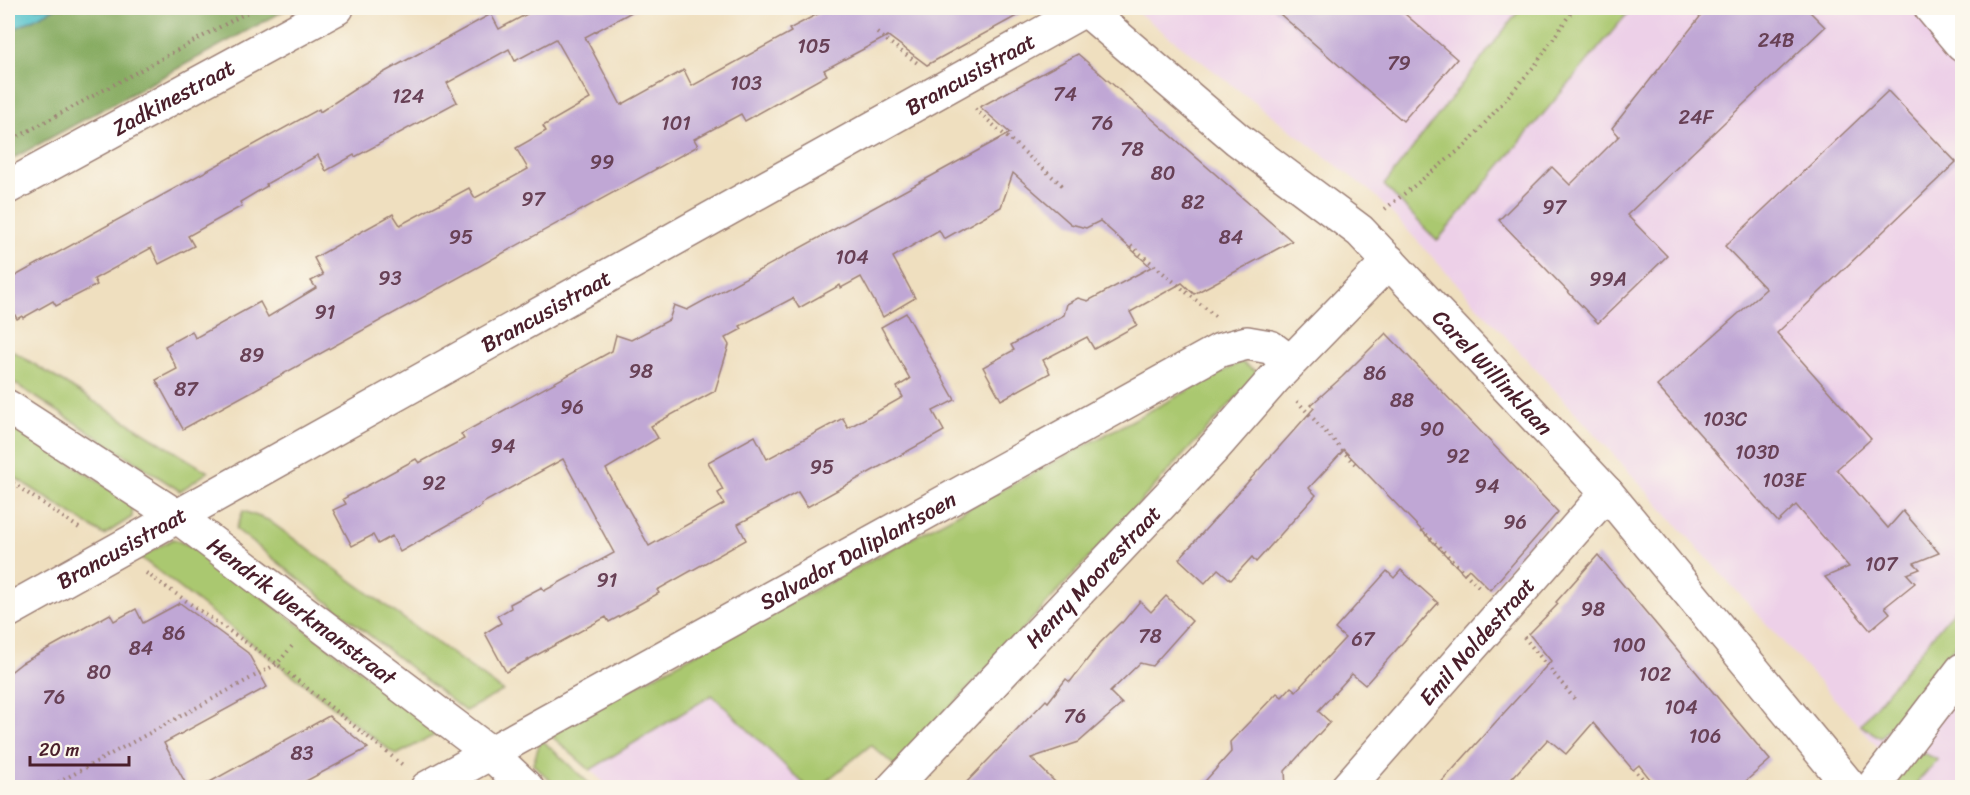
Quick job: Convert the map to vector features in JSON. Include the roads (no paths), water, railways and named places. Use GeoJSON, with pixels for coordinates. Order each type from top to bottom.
{"type":"FeatureCollection","features":[{"type":"Feature","properties":{"kind":"street","name":"Zadkinestraat"},"geometry":{"type":"LineString","coordinates":[[8,187],[337,8]]}},
{"type":"Feature","properties":{"kind":"street","name":"Carel Willinklaan"},"geometry":{"type":"LineString","coordinates":[[1085,8],[1237,139],[1360,231],[1606,493],[1851,788]]}},
{"type":"Feature","properties":{"kind":"street","name":"Brancusistraat"},"geometry":{"type":"LineString","coordinates":[[8,611],[1085,8]]}},
{"type":"Feature","properties":{"kind":"street"},"geometry":{"type":"LineString","coordinates":[[1931,8],[1962,45]]}},
{"type":"Feature","properties":{"kind":"street","name":"Henry Moorestraat"},"geometry":{"type":"LineString","coordinates":[[893,788],[1205,457],[1283,370],[1389,261]]}},
{"type":"Feature","properties":{"kind":"street","name":"Salvador Daliplantsoen"},"geometry":{"type":"LineString","coordinates":[[428,787],[1220,350],[1247,343],[1270,347],[1283,370]]}},
{"type":"Feature","properties":{"kind":"street","name":"Hendrik Werkmanstraat"},"geometry":{"type":"LineString","coordinates":[[8,407],[178,517],[489,752],[527,788]]}},
{"type":"Feature","properties":{"kind":"street","name":"Emil Noldestraat"},"geometry":{"type":"LineString","coordinates":[[1347,788],[1606,493]]}},
{"type":"Feature","properties":{"kind":"street"},"geometry":{"type":"LineString","coordinates":[[1872,788],[1962,670]]}},
{"type":"Feature","properties":{"kind":"water"},"geometry":{"type":"Polygon","coordinates":[[[8,8],[56,8],[8,32],[8,8]]]}}]}
